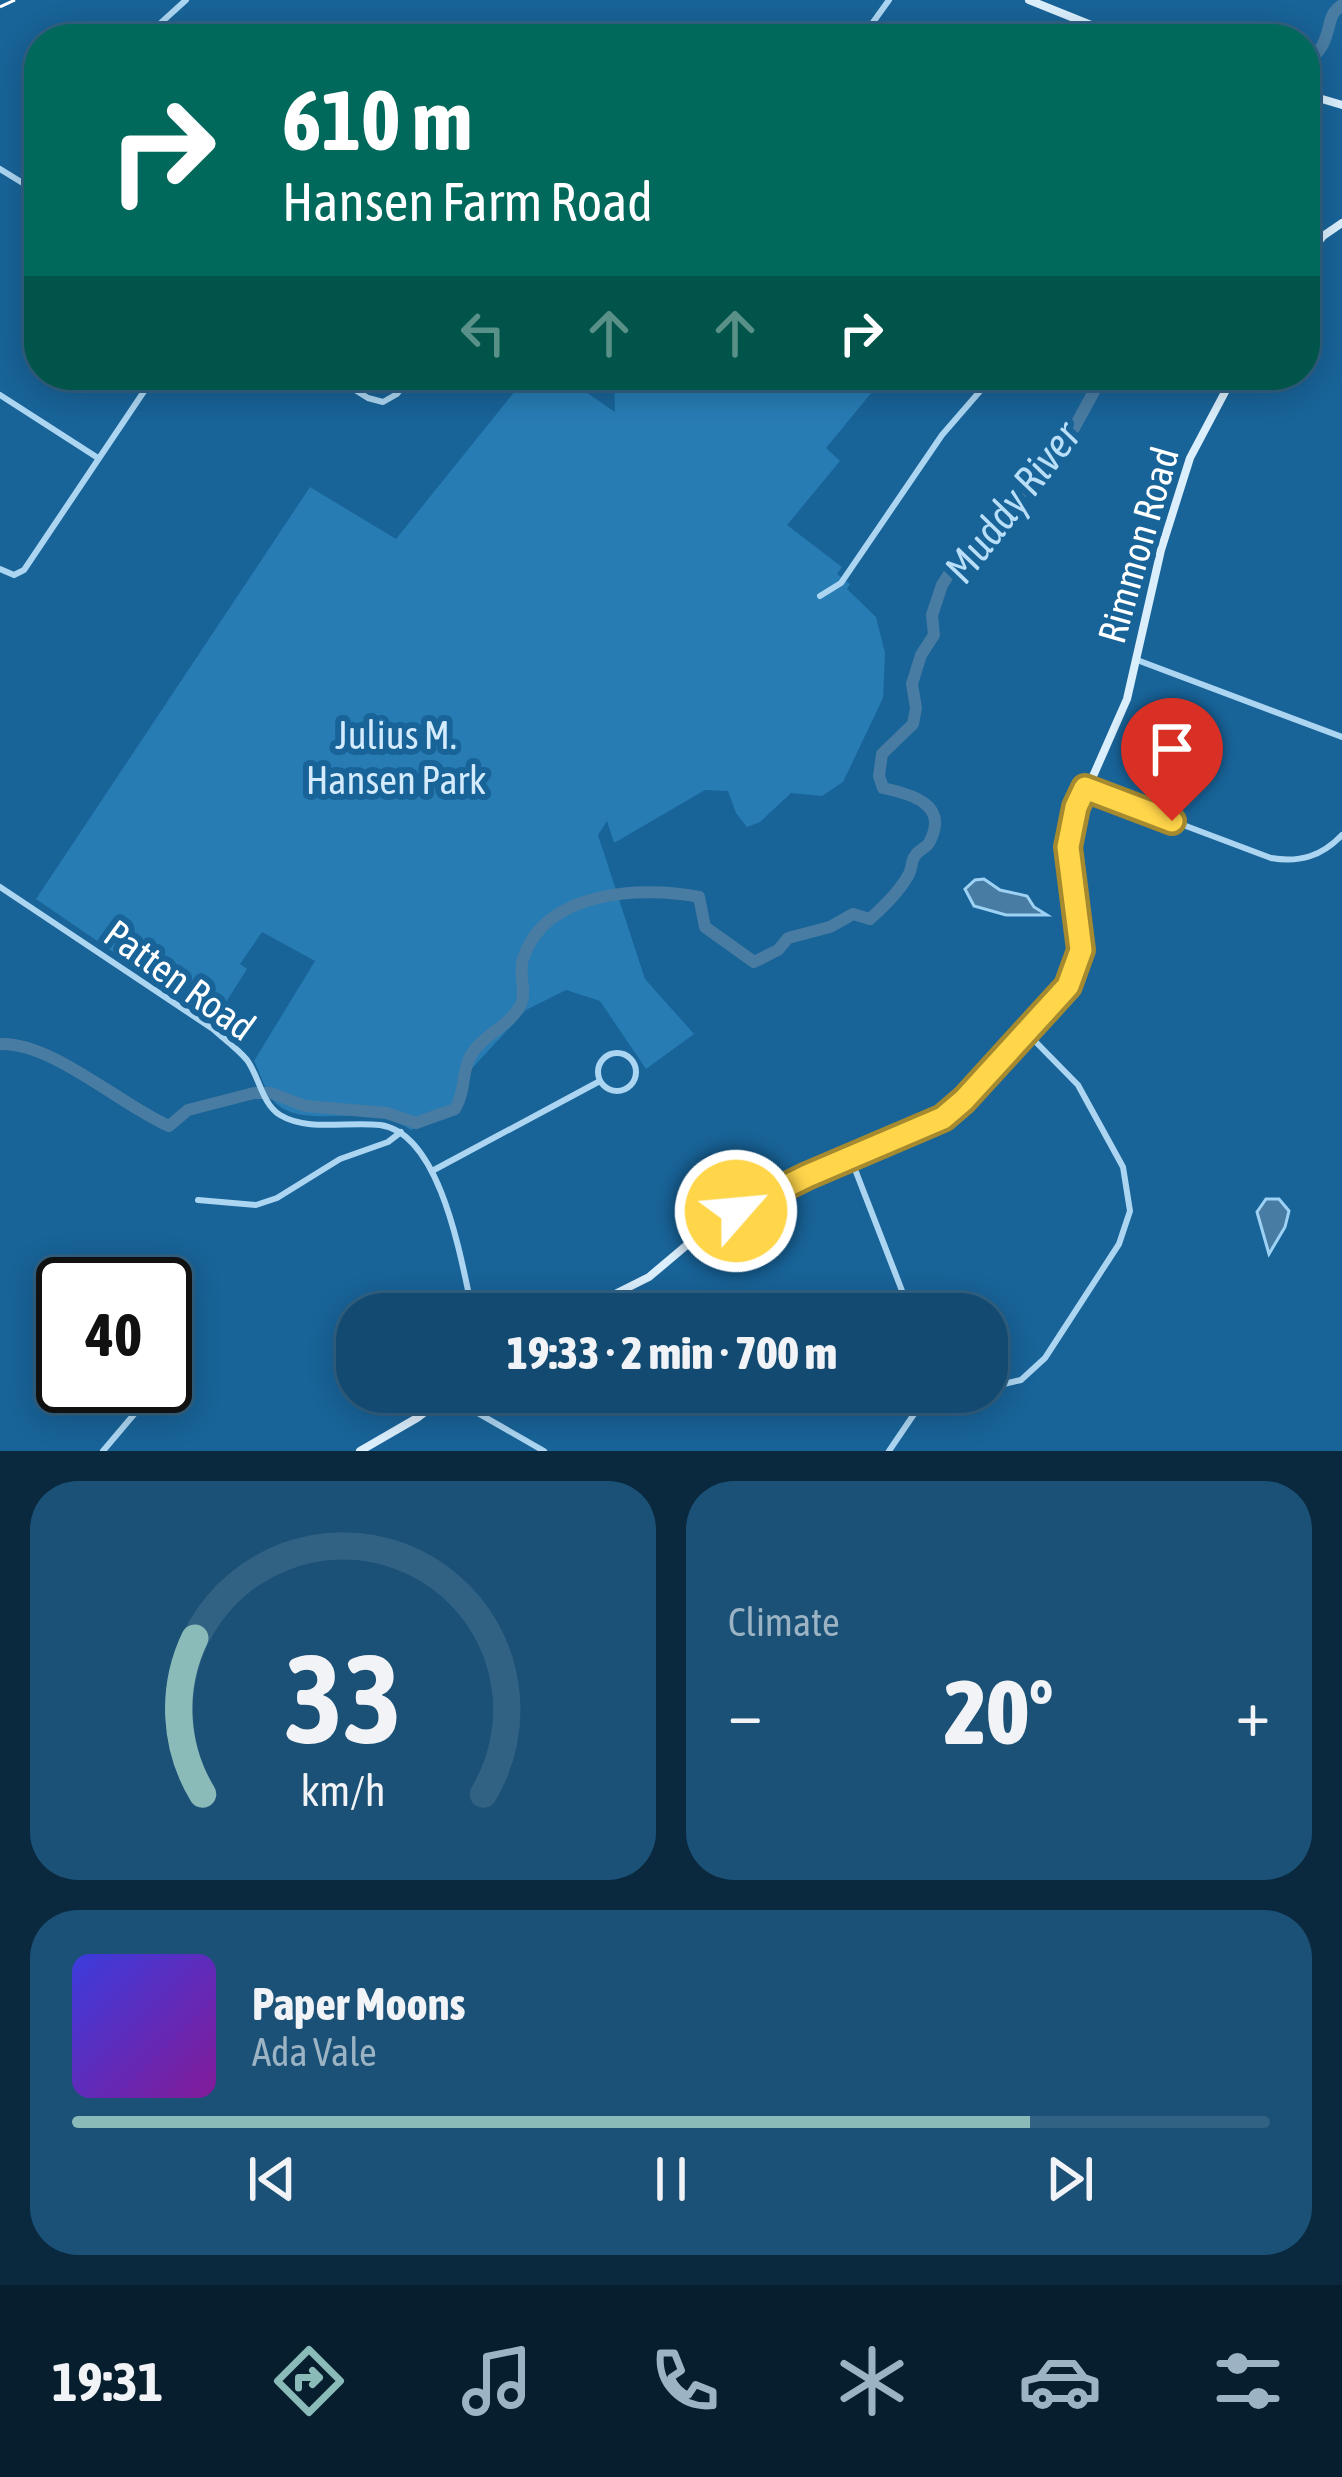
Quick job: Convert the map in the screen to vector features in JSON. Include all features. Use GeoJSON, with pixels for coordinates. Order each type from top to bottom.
{"type":"FeatureCollection","features":[{"type":"Feature","properties":{"kind":"street"},"geometry":{"type":"LineString","coordinates":[[160,24],[186,0]]}},
{"type":"Feature","properties":{"kind":"street"},"geometry":{"type":"LineString","coordinates":[[1029,0],[1071,24]]}},
{"type":"Feature","properties":{"kind":"street"},"geometry":{"type":"LineString","coordinates":[[0,569],[14,575],[24,571],[145,390]]}},
{"type":"Feature","properties":{"kind":"street"},"geometry":{"type":"LineString","coordinates":[[359,390],[378,401],[392,398],[399,390]]}},
{"type":"Feature","properties":{"kind":"street"},"geometry":{"type":"LineString","coordinates":[[820,596],[842,583],[942,435],[981,390]]}},
{"type":"Feature","properties":{"kind":"street","name":"Rimmon Road"},"geometry":{"type":"LineString","coordinates":[[616,1293],[649,1276],[713,1222],[943,1118],[1068,986],[1076,969],[1080,932],[1068,847],[1076,807],[1127,699],[1163,544],[1190,458],[1226,390]]}},
{"type":"Feature","properties":{"kind":"street"},"geometry":{"type":"LineString","coordinates":[[0,395],[99,458]]}},
{"type":"Feature","properties":{"kind":"street"},"geometry":{"type":"LineString","coordinates":[[1137,660],[1342,737]]}},
{"type":"Feature","properties":{"kind":"street"},"geometry":{"type":"LineString","coordinates":[[1085,788],[1271,858],[1300,860],[1316,855],[1342,835]]}},
{"type":"Feature","properties":{"kind":"street","name":"Patten Road"},"geometry":{"type":"LineString","coordinates":[[0,887],[213,1029],[243,1056],[276,1113],[299,1123],[384,1125],[401,1132]]}},
{"type":"Feature","properties":{"kind":"street"},"geometry":{"type":"LineString","coordinates":[[1008,1383],[1021,1380],[1045,1358],[1118,1244],[1130,1211],[1123,1167],[1078,1085],[1028,1033]]}},
{"type":"Feature","properties":{"kind":"street"},"geometry":{"type":"LineString","coordinates":[[621,1054],[634,1066],[632,1084],[621,1091],[609,1090],[600,1081],[598,1069],[609,1055],[621,1054]]}},
{"type":"Feature","properties":{"kind":"street"},"geometry":{"type":"LineString","coordinates":[[432,1171],[600,1081]]}},
{"type":"Feature","properties":{"kind":"street"},"geometry":{"type":"LineString","coordinates":[[198,1200],[256,1204],[277,1198],[340,1159],[388,1142],[401,1132],[432,1171],[452,1216],[468,1293]]}},
{"type":"Feature","properties":{"kind":"street"},"geometry":{"type":"LineString","coordinates":[[851,1159],[903,1293]]}},
{"type":"Feature","properties":{"kind":"street"},"geometry":{"type":"LineString","coordinates":[[103,1451],[135,1413]]}},
{"type":"Feature","properties":{"kind":"street"},"geometry":{"type":"LineString","coordinates":[[360,1451],[420,1413]]}},
{"type":"Feature","properties":{"kind":"street"},"geometry":{"type":"LineString","coordinates":[[481,1413],[544,1451]]}},
{"type":"Feature","properties":{"kind":"street"},"geometry":{"type":"LineString","coordinates":[[889,1451],[915,1413]]}},
{"type":"Feature","properties":{"kind":"green space","name":"Julius M. Hansen Park"},"geometry":{"type":"Polygon","coordinates":[[[516,390],[583,390],[615,412],[614,390],[874,390],[826,448],[840,461],[787,525],[842,567],[837,574],[850,584],[847,589],[876,617],[885,653],[883,698],[843,782],[822,796],[791,793],[760,822],[747,827],[728,791],[705,790],[614,843],[607,821],[598,835],[645,979],[694,1034],[646,1069],[600,1001],[566,990],[526,1010],[466,1075],[460,1104],[411,1130],[378,1117],[291,1112],[270,1096],[254,1061],[315,961],[262,932],[240,964],[247,969],[214,1021],[36,899],[310,487],[396,539],[516,390]]]}},
{"type":"Feature","properties":{"kind":"shaded area"},"geometry":{"type":"Polygon","coordinates":[[[984,879],[1000,890],[1027,896],[1047,915],[1006,915],[974,906],[965,889],[984,879]]]}},
{"type":"Feature","properties":{"kind":"shaded area"},"geometry":{"type":"Polygon","coordinates":[[[1266,1199],[1279,1199],[1289,1211],[1269,1254],[1257,1212],[1266,1199]]]}},
{"type":"Feature","properties":{"kind":"waterway","name":"Muddy River"},"geometry":{"type":"LineString","coordinates":[[1320,49],[1332,16],[1342,5]]}},
{"type":"Feature","properties":{"kind":"waterway","name":"Muddy River"},"geometry":{"type":"LineString","coordinates":[[0,1044],[20,1046],[63,1063],[169,1126],[188,1110],[254,1093],[271,1093],[305,1106],[387,1113],[416,1123],[455,1109],[475,1050],[521,1004],[523,959],[535,936],[573,906],[651,892],[699,897],[705,927],[754,962],[778,950],[788,938],[830,927],[853,914],[870,919],[901,887],[934,830],[935,819],[924,803],[883,788],[879,776],[882,754],[913,724],[912,684],[921,655],[934,635],[932,615],[942,585],[1074,428],[1095,390]]}},
{"type":"Feature","properties":{"kind":"railway"},"geometry":{"type":"LineString","coordinates":[[0,7],[15,0]]}},
{"type":"Feature","properties":{"kind":"route"},"geometry":{"type":"LineString","coordinates":[[736,1211],[943,1118],[1068,986],[1081,950],[1068,847],[1085,788],[1172,821]]}}]}
